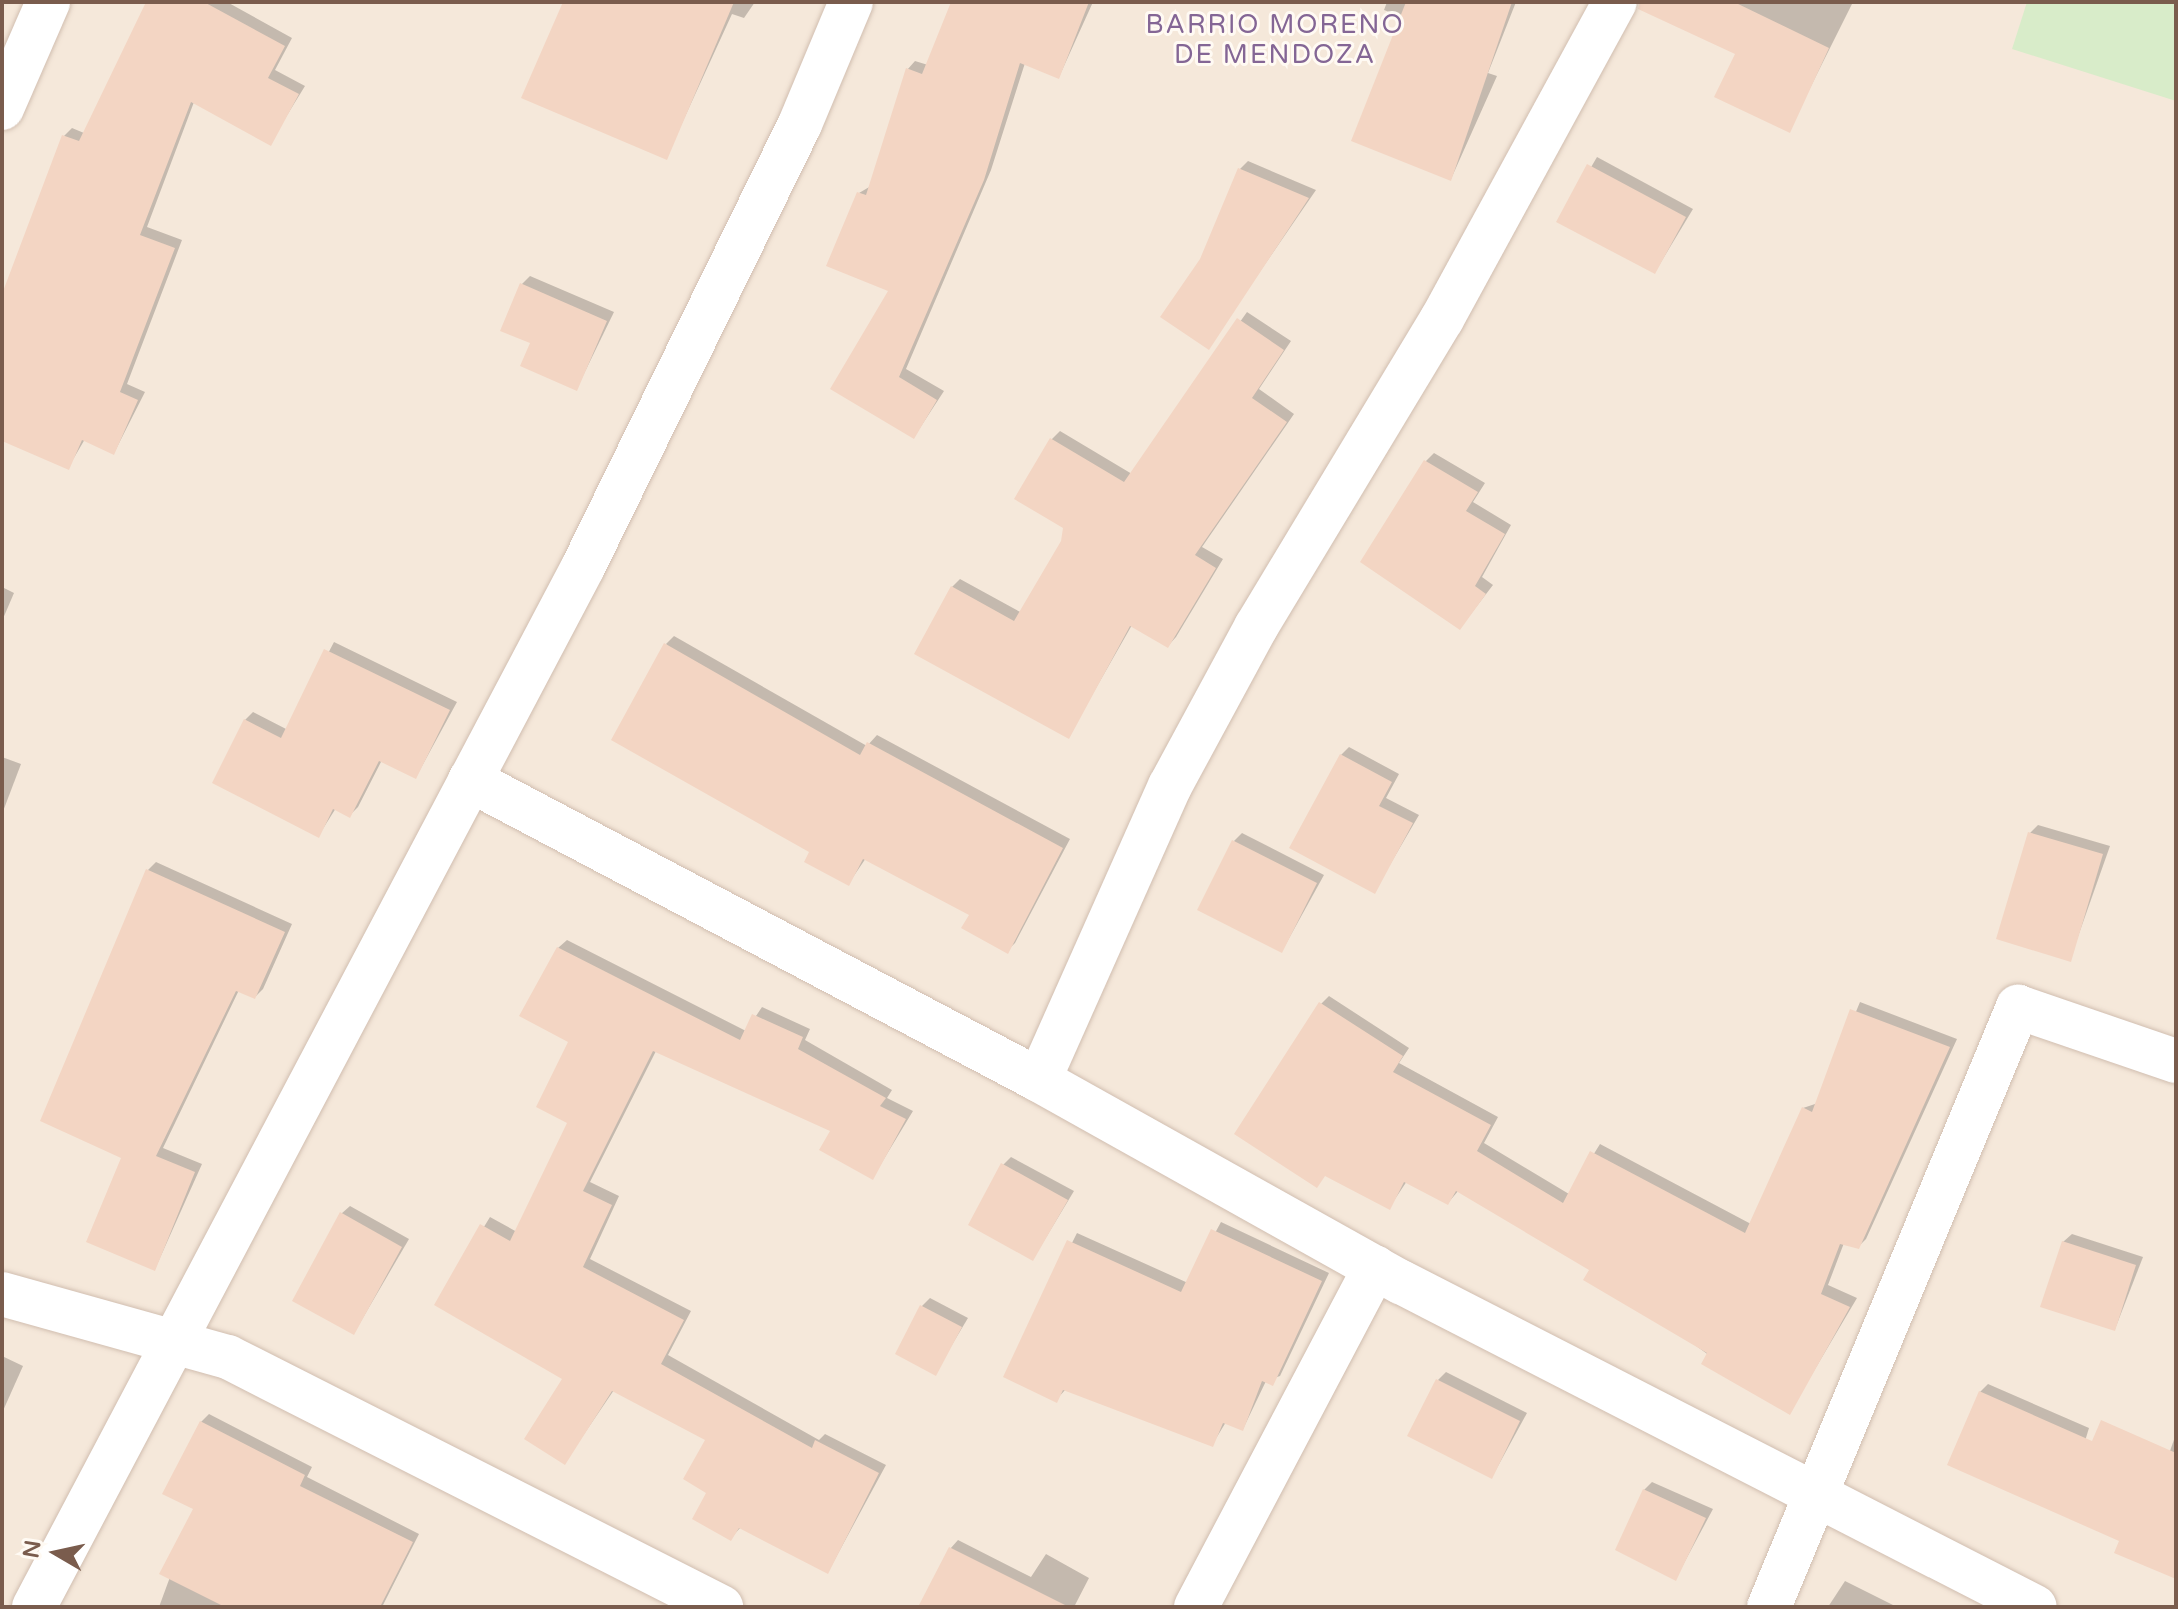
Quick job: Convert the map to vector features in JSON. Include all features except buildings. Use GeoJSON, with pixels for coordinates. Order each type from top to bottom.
{"type":"FeatureCollection","features":[{"type":"Feature","properties":{"kind":"street"},"geometry":{"type":"LineString","coordinates":[[2,108],[48,2]]}},
{"type":"Feature","properties":{"kind":"street"},"geometry":{"type":"LineString","coordinates":[[34,1607],[597,539],[793,138],[851,2]]}},
{"type":"Feature","properties":{"kind":"street"},"geometry":{"type":"LineString","coordinates":[[1039,1080],[1122,885],[1192,746],[1442,319],[1615,2]]}},
{"type":"Feature","properties":{"kind":"street"},"geometry":{"type":"LineString","coordinates":[[470,780],[1039,1080],[1375,1267],[2035,1607]]}},
{"type":"Feature","properties":{"kind":"street"},"geometry":{"type":"LineString","coordinates":[[1769,1607],[2018,1007],[2176,1061]]}},
{"type":"Feature","properties":{"kind":"street"},"geometry":{"type":"LineString","coordinates":[[1196,1607],[1375,1267]]}},
{"type":"Feature","properties":{"kind":"street"},"geometry":{"type":"LineString","coordinates":[[2,1294],[177,1338],[721,1607]]}},
{"type":"Feature","properties":{"kind":"shaded area"},"geometry":{"type":"Polygon","coordinates":[[[2,2],[2176,2],[2176,1607],[2,1607],[2,2]]]}},
{"type":"Feature","properties":{"kind":"green space"},"geometry":{"type":"Polygon","coordinates":[[[2027,2],[2176,2],[2176,101],[2012,49],[2027,2]]]}},
{"type":"Feature","properties":{"kind":"district","name":"BARRIO MORENO DE MENDOZA"},"geometry":{"type":"Point","coordinates":[1275,40]}}]}
